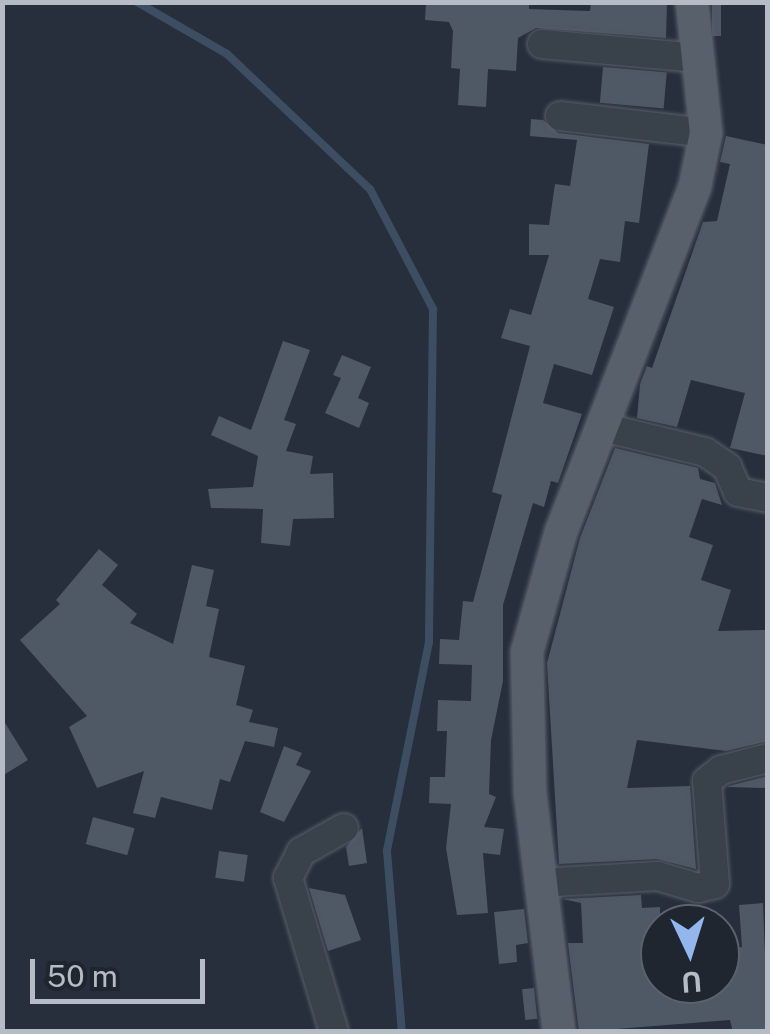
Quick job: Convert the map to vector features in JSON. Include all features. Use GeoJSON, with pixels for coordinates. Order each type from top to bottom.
{"type":"FeatureCollection","features":[{"type":"Feature","properties":{"kind":"main road"},"geometry":{"type":"LineString","coordinates":[[559,1032],[525,737],[527,652],[561,532],[606,428],[679,233],[706,133],[692,2]]}},
{"type":"Feature","properties":{"kind":"street"},"geometry":{"type":"LineString","coordinates":[[542,44],[698,58]]}},
{"type":"Feature","properties":{"kind":"street"},"geometry":{"type":"LineString","coordinates":[[560,116],[706,133]]}},
{"type":"Feature","properties":{"kind":"street"},"geometry":{"type":"LineString","coordinates":[[606,428],[705,452],[728,468],[738,492],[768,498]]}},
{"type":"Feature","properties":{"kind":"street"},"geometry":{"type":"LineString","coordinates":[[540,883],[658,876],[698,888],[714,884],[707,781],[720,770],[768,758]]}},
{"type":"Feature","properties":{"kind":"street"},"geometry":{"type":"LineString","coordinates":[[334,1032],[288,878],[301,852],[344,828]]}},
{"type":"Feature","properties":{"kind":"building"},"geometry":{"type":"Polygon","coordinates":[[[426,2],[529,2],[529,9],[590,11],[591,2],[667,2],[666,38],[536,28],[518,38],[516,71],[488,69],[486,107],[458,105],[460,69],[451,68],[453,31],[449,22],[425,20],[426,2]]]}},
{"type":"Feature","properties":{"kind":"building"},"geometry":{"type":"Polygon","coordinates":[[[712,2],[721,2],[721,36],[712,36],[712,2]]]}},
{"type":"Feature","properties":{"kind":"building"},"geometry":{"type":"Polygon","coordinates":[[[603,67],[667,73],[664,108],[600,103],[603,67]]]}},
{"type":"Feature","properties":{"kind":"building"},"geometry":{"type":"Polygon","coordinates":[[[531,119],[543,120],[558,133],[649,144],[639,223],[625,221],[620,262],[600,259],[588,299],[614,307],[592,375],[554,364],[543,403],[582,414],[558,483],[551,481],[544,507],[533,503],[503,605],[503,681],[491,740],[489,794],[496,797],[484,827],[504,829],[500,855],[483,853],[488,913],[457,915],[446,848],[451,804],[429,803],[430,777],[445,777],[447,731],[437,731],[438,700],[471,701],[472,665],[439,664],[440,639],[459,640],[463,601],[473,602],[502,495],[492,492],[530,346],[501,338],[510,309],[531,315],[549,255],[529,255],[529,224],[549,225],[555,184],[570,186],[577,140],[530,136],[531,119]]]}},
{"type":"Feature","properties":{"kind":"building"},"geometry":{"type":"Polygon","coordinates":[[[726,136],[768,145],[768,456],[730,448],[745,393],[691,380],[677,427],[637,418],[640,384],[647,366],[652,368],[703,222],[717,221],[730,164],[720,162],[726,136]]]}},
{"type":"Feature","properties":{"kind":"building"},"geometry":{"type":"Polygon","coordinates":[[[283,341],[310,350],[284,420],[296,424],[286,451],[313,456],[310,474],[333,473],[334,518],[293,519],[290,546],[261,543],[263,509],[211,508],[208,489],[253,487],[258,456],[211,435],[219,416],[251,430],[283,341]]]}},
{"type":"Feature","properties":{"kind":"building"},"geometry":{"type":"Polygon","coordinates":[[[342,355],[371,367],[358,398],[369,403],[359,428],[325,413],[341,378],[333,375],[342,355]]]}},
{"type":"Feature","properties":{"kind":"building"},"geometry":{"type":"Polygon","coordinates":[[[615,448],[698,468],[700,479],[715,483],[722,505],[702,499],[689,537],[713,545],[701,580],[731,590],[718,631],[768,630],[768,741],[726,751],[637,740],[627,788],[690,786],[696,869],[657,859],[559,864],[547,663],[580,538],[615,448]]]}},
{"type":"Feature","properties":{"kind":"building"},"geometry":{"type":"Polygon","coordinates":[[[99,549],[118,565],[102,585],[137,614],[130,623],[173,644],[192,565],[214,570],[206,606],[219,609],[209,657],[245,666],[236,705],[253,710],[249,722],[278,728],[274,747],[245,741],[230,782],[220,779],[212,810],[161,797],[155,818],[133,813],[144,771],[97,788],[69,727],[87,716],[20,640],[60,604],[56,600],[99,549]]]}},
{"type":"Feature","properties":{"kind":"building"},"geometry":{"type":"Polygon","coordinates":[[[2,718],[28,760],[2,776],[2,718]]]}},
{"type":"Feature","properties":{"kind":"building"},"geometry":{"type":"Polygon","coordinates":[[[284,746],[302,753],[296,765],[311,771],[284,822],[260,812],[284,746]]]}},
{"type":"Feature","properties":{"kind":"building"},"geometry":{"type":"Polygon","coordinates":[[[768,776],[768,788],[728,787],[729,786],[768,776]]]}},
{"type":"Feature","properties":{"kind":"building"},"geometry":{"type":"Polygon","coordinates":[[[93,817],[135,828],[127,855],[86,844],[93,817]]]}},
{"type":"Feature","properties":{"kind":"building"},"geometry":{"type":"Polygon","coordinates":[[[362,828],[367,863],[349,866],[346,847],[362,828]]]}},
{"type":"Feature","properties":{"kind":"building"},"geometry":{"type":"Polygon","coordinates":[[[219,851],[248,855],[244,882],[215,878],[219,851]]]}},
{"type":"Feature","properties":{"kind":"building"},"geometry":{"type":"Polygon","coordinates":[[[309,888],[345,895],[361,940],[328,951],[309,888]]]}},
{"type":"Feature","properties":{"kind":"building"},"geometry":{"type":"Polygon","coordinates":[[[641,895],[640,1004],[740,1004],[740,905],[763,903],[768,1032],[733,1032],[730,1020],[579,1032],[568,943],[583,943],[581,903],[563,899],[641,895]]]}},
{"type":"Feature","properties":{"kind":"building"},"geometry":{"type":"Polygon","coordinates":[[[524,909],[528,943],[516,945],[517,962],[499,964],[494,912],[524,909]]]}},
{"type":"Feature","properties":{"kind":"building"},"geometry":{"type":"Polygon","coordinates":[[[534,988],[537,1019],[525,1020],[522,989],[534,988]]]}},
{"type":"Feature","properties":{"kind":"waterway"},"geometry":{"type":"LineString","coordinates":[[137,2],[227,54],[370,189],[433,309],[429,642],[387,851],[402,1032]]}}]}
